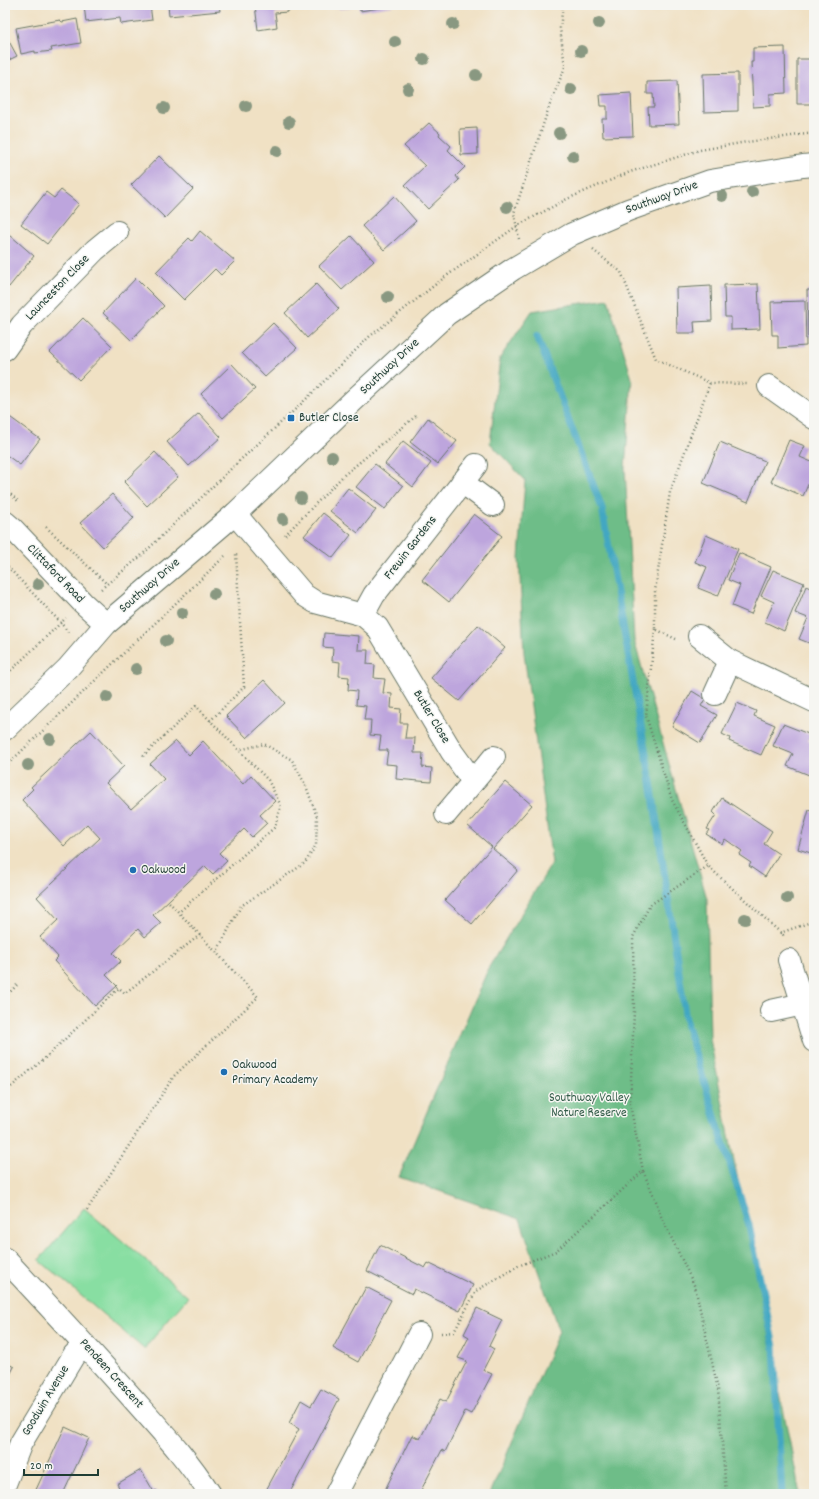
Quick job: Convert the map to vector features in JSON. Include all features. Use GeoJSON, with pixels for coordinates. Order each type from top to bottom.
{"type":"FeatureCollection","features":[{"type":"Feature","properties":{"kind":"street","name":"Southway Drive"},"geometry":{"type":"LineString","coordinates":[[5,729],[68,668],[106,624],[235,514],[447,314],[522,264],[572,234],[628,210],[710,181],[814,165]]}},
{"type":"Feature","properties":{"kind":"street","name":"Launceston Close"},"geometry":{"type":"LineString","coordinates":[[5,349],[22,325],[95,250],[117,232]]}},
{"type":"Feature","properties":{"kind":"street"},"geometry":{"type":"LineString","coordinates":[[769,386],[814,418]]}},
{"type":"Feature","properties":{"kind":"street","name":"Frewin Gardens"},"geometry":{"type":"LineString","coordinates":[[363,615],[374,596],[476,465]]}},
{"type":"Feature","properties":{"kind":"street"},"geometry":{"type":"LineString","coordinates":[[462,482],[493,505]]}},
{"type":"Feature","properties":{"kind":"street","name":"Butler Close"},"geometry":{"type":"LineString","coordinates":[[235,514],[243,539],[269,553],[304,595],[315,602],[363,615],[377,627],[452,752],[473,781]]}},
{"type":"Feature","properties":{"kind":"street","name":"Clittaford Road"},"geometry":{"type":"LineString","coordinates":[[5,522],[83,603],[106,624]]}},
{"type":"Feature","properties":{"kind":"street"},"geometry":{"type":"LineString","coordinates":[[699,636],[730,661],[814,701]]}},
{"type":"Feature","properties":{"kind":"street"},"geometry":{"type":"LineString","coordinates":[[715,694],[730,661]]}},
{"type":"Feature","properties":{"kind":"street"},"geometry":{"type":"LineString","coordinates":[[446,814],[494,757]]}},
{"type":"Feature","properties":{"kind":"street"},"geometry":{"type":"LineString","coordinates":[[789,960],[814,1041]]}},
{"type":"Feature","properties":{"kind":"street"},"geometry":{"type":"LineString","coordinates":[[771,1011],[803,1004]]}},
{"type":"Feature","properties":{"kind":"street","name":"Pendeen Crescent"},"geometry":{"type":"LineString","coordinates":[[5,1259],[170,1440],[196,1471],[210,1494]]}},
{"type":"Feature","properties":{"kind":"street"},"geometry":{"type":"LineString","coordinates":[[336,1494],[419,1334]]}},
{"type":"Feature","properties":{"kind":"street","name":"Goodwin Avenue"},"geometry":{"type":"LineString","coordinates":[[5,1484],[21,1443],[74,1355],[85,1345]]}},
{"type":"Feature","properties":{"kind":"path"},"geometry":{"type":"LineString","coordinates":[[522,264],[514,213],[549,107],[565,67],[560,28],[563,5]]}},
{"type":"Feature","properties":{"kind":"path"},"geometry":{"type":"LineString","coordinates":[[5,676],[83,603],[141,556],[235,465],[300,405],[369,336],[445,277],[516,226],[567,199],[630,172],[700,150],[814,133]]}},
{"type":"Feature","properties":{"kind":"path"},"geometry":{"type":"LineString","coordinates":[[572,234],[621,272],[656,359],[710,383],[769,386]]}},
{"type":"Feature","properties":{"kind":"path"},"geometry":{"type":"LineString","coordinates":[[710,383],[670,492],[655,591],[655,630],[646,716],[672,800],[708,866],[783,935],[789,960]]}},
{"type":"Feature","properties":{"kind":"path"},"geometry":{"type":"LineString","coordinates":[[269,553],[344,475],[416,416]]}},
{"type":"Feature","properties":{"kind":"path"},"geometry":{"type":"LineString","coordinates":[[5,489],[21,503]]}},
{"type":"Feature","properties":{"kind":"path"},"geometry":{"type":"LineString","coordinates":[[42,523],[107,584]]}},
{"type":"Feature","properties":{"kind":"path"},"geometry":{"type":"LineString","coordinates":[[210,721],[244,686],[243,539]]}},
{"type":"Feature","properties":{"kind":"path"},"geometry":{"type":"LineString","coordinates":[[5,767],[243,539]]}},
{"type":"Feature","properties":{"kind":"path"},"geometry":{"type":"LineString","coordinates":[[5,564],[61,623],[82,651]]}},
{"type":"Feature","properties":{"kind":"path"},"geometry":{"type":"LineString","coordinates":[[655,630],[691,647],[699,636]]}},
{"type":"Feature","properties":{"kind":"path"},"geometry":{"type":"LineString","coordinates":[[143,756],[196,706],[268,780],[281,806],[275,827],[179,912]]}},
{"type":"Feature","properties":{"kind":"path"},"geometry":{"type":"LineString","coordinates":[[216,952],[241,906],[304,863],[316,845],[317,818],[306,786],[292,760],[264,744],[239,750]]}},
{"type":"Feature","properties":{"kind":"path"},"geometry":{"type":"LineString","coordinates":[[708,866],[650,905],[633,937],[634,1011],[630,1104],[643,1171],[660,1214],[694,1287],[718,1389],[726,1494]]}},
{"type":"Feature","properties":{"kind":"path"},"geometry":{"type":"LineString","coordinates":[[86,1210],[174,1076],[258,997],[168,900]]}},
{"type":"Feature","properties":{"kind":"path"},"geometry":{"type":"LineString","coordinates":[[780,933],[814,921]]}},
{"type":"Feature","properties":{"kind":"path"},"geometry":{"type":"LineString","coordinates":[[5,1092],[44,1059],[119,988],[125,992],[200,935]]}},
{"type":"Feature","properties":{"kind":"path"},"geometry":{"type":"LineString","coordinates":[[5,997],[17,985]]}},
{"type":"Feature","properties":{"kind":"path"},"geometry":{"type":"LineString","coordinates":[[419,1334],[454,1332],[476,1291],[518,1266],[556,1251],[643,1171]]}},
{"type":"Feature","properties":{"kind":"green space","name":"Southway Valley Nature Reserve"},"geometry":{"type":"Polygon","coordinates":[[[608,299],[632,379],[625,468],[634,640],[707,899],[710,1039],[800,1494],[490,1494],[559,1331],[520,1219],[399,1177],[489,967],[552,863],[524,653],[519,558],[525,480],[490,443],[500,358],[532,311],[608,299]]]}},
{"type":"Feature","properties":{"kind":"green space"},"geometry":{"type":"Polygon","coordinates":[[[84,1208],[188,1297],[144,1349],[39,1260],[84,1208]]]}},
{"type":"Feature","properties":{"kind":"building"},"geometry":{"type":"Polygon","coordinates":[[[84,5],[150,5],[152,20],[121,24],[120,18],[86,22],[84,5]]]}},
{"type":"Feature","properties":{"kind":"building"},"geometry":{"type":"Polygon","coordinates":[[[168,5],[219,5],[220,11],[169,16],[168,5]]]}},
{"type":"Feature","properties":{"kind":"building"},"geometry":{"type":"Polygon","coordinates":[[[255,5],[295,5],[296,9],[288,10],[288,12],[275,13],[277,27],[258,30],[255,5]]]}},
{"type":"Feature","properties":{"kind":"building"},"geometry":{"type":"Polygon","coordinates":[[[298,5],[320,5],[320,6],[298,9],[298,5]]]}},
{"type":"Feature","properties":{"kind":"building"},"geometry":{"type":"Polygon","coordinates":[[[338,5],[350,5],[351,8],[339,9],[338,5]]]}},
{"type":"Feature","properties":{"kind":"building"},"geometry":{"type":"Polygon","coordinates":[[[359,5],[392,5],[392,6],[360,11],[359,5]]]}},
{"type":"Feature","properties":{"kind":"building"},"geometry":{"type":"Polygon","coordinates":[[[77,19],[81,43],[51,48],[52,51],[35,53],[35,51],[21,54],[16,28],[60,20],[62,22],[77,19]]]}},
{"type":"Feature","properties":{"kind":"building"},"geometry":{"type":"Polygon","coordinates":[[[5,34],[17,56],[5,62],[5,34]]]}},
{"type":"Feature","properties":{"kind":"building"},"geometry":{"type":"Polygon","coordinates":[[[785,47],[786,93],[770,94],[770,106],[753,107],[751,62],[753,62],[753,48],[785,47]]]}},
{"type":"Feature","properties":{"kind":"building"},"geometry":{"type":"Polygon","coordinates":[[[797,59],[814,59],[814,104],[797,104],[797,59]]]}},
{"type":"Feature","properties":{"kind":"building"},"geometry":{"type":"Polygon","coordinates":[[[738,73],[738,111],[704,112],[703,74],[738,73]]]}},
{"type":"Feature","properties":{"kind":"building"},"geometry":{"type":"Polygon","coordinates":[[[677,81],[679,124],[649,125],[648,107],[654,107],[653,94],[647,94],[647,82],[677,81]]]}},
{"type":"Feature","properties":{"kind":"building"},"geometry":{"type":"Polygon","coordinates":[[[631,93],[633,136],[603,137],[602,119],[607,119],[607,106],[601,106],[600,95],[631,93]]]}},
{"type":"Feature","properties":{"kind":"building"},"geometry":{"type":"Polygon","coordinates":[[[429,123],[451,146],[448,150],[465,167],[456,176],[459,180],[428,209],[405,185],[425,166],[404,146],[429,123]]]}},
{"type":"Feature","properties":{"kind":"building"},"geometry":{"type":"Polygon","coordinates":[[[477,128],[478,154],[461,155],[460,129],[477,128]]]}},
{"type":"Feature","properties":{"kind":"building"},"geometry":{"type":"Polygon","coordinates":[[[159,156],[193,189],[165,218],[131,185],[159,156]]]}},
{"type":"Feature","properties":{"kind":"building"},"geometry":{"type":"Polygon","coordinates":[[[61,190],[79,204],[47,244],[21,224],[46,192],[54,198],[61,190]]]}},
{"type":"Feature","properties":{"kind":"building"},"geometry":{"type":"Polygon","coordinates":[[[394,196],[416,221],[384,250],[362,226],[394,196]]]}},
{"type":"Feature","properties":{"kind":"building"},"geometry":{"type":"Polygon","coordinates":[[[200,231],[235,261],[221,275],[215,269],[184,300],[156,272],[189,238],[192,241],[200,231]]]}},
{"type":"Feature","properties":{"kind":"building"},"geometry":{"type":"Polygon","coordinates":[[[10,235],[34,256],[9,287],[5,284],[5,241],[10,235]]]}},
{"type":"Feature","properties":{"kind":"building"},"geometry":{"type":"Polygon","coordinates":[[[351,236],[374,261],[342,290],[319,266],[351,236]]]}},
{"type":"Feature","properties":{"kind":"building"},"geometry":{"type":"Polygon","coordinates":[[[136,278],[164,306],[131,340],[103,313],[136,278]]]}},
{"type":"Feature","properties":{"kind":"building"},"geometry":{"type":"Polygon","coordinates":[[[316,284],[339,309],[307,338],[285,313],[316,284]]]}},
{"type":"Feature","properties":{"kind":"building"},"geometry":{"type":"Polygon","coordinates":[[[758,284],[760,329],[731,330],[731,317],[725,317],[724,285],[758,284]]]}},
{"type":"Feature","properties":{"kind":"building"},"geometry":{"type":"Polygon","coordinates":[[[711,286],[712,321],[694,322],[695,333],[677,333],[676,288],[711,286]]]}},
{"type":"Feature","properties":{"kind":"building"},"geometry":{"type":"Polygon","coordinates":[[[807,290],[814,290],[814,337],[808,337],[807,290]]]}},
{"type":"Feature","properties":{"kind":"building"},"geometry":{"type":"Polygon","coordinates":[[[805,301],[806,346],[778,348],[778,335],[772,335],[771,302],[805,301]]]}},
{"type":"Feature","properties":{"kind":"building"},"geometry":{"type":"Polygon","coordinates":[[[83,318],[112,346],[79,380],[50,352],[83,318]]]}},
{"type":"Feature","properties":{"kind":"building"},"geometry":{"type":"Polygon","coordinates":[[[273,323],[297,348],[265,377],[242,353],[273,323]]]}},
{"type":"Feature","properties":{"kind":"building"},"geometry":{"type":"Polygon","coordinates":[[[232,364],[255,389],[223,418],[201,394],[232,364]]]}},
{"type":"Feature","properties":{"kind":"building"},"geometry":{"type":"Polygon","coordinates":[[[199,413],[221,437],[189,466],[167,442],[199,413]]]}},
{"type":"Feature","properties":{"kind":"building"},"geometry":{"type":"Polygon","coordinates":[[[7,415],[40,439],[20,465],[5,454],[5,418],[7,415]]]}},
{"type":"Feature","properties":{"kind":"building"},"geometry":{"type":"Polygon","coordinates":[[[428,418],[457,441],[438,464],[410,442],[428,418]]]}},
{"type":"Feature","properties":{"kind":"building"},"geometry":{"type":"Polygon","coordinates":[[[789,440],[805,446],[800,457],[814,463],[814,471],[803,496],[771,482],[789,440]]]}},
{"type":"Feature","properties":{"kind":"building"},"geometry":{"type":"Polygon","coordinates":[[[403,441],[431,463],[413,487],[385,464],[403,441]]]}},
{"type":"Feature","properties":{"kind":"building"},"geometry":{"type":"Polygon","coordinates":[[[720,442],[765,461],[748,502],[703,483],[720,442]]]}},
{"type":"Feature","properties":{"kind":"building"},"geometry":{"type":"Polygon","coordinates":[[[155,452],[178,477],[147,506],[124,482],[155,452]]]}},
{"type":"Feature","properties":{"kind":"building"},"geometry":{"type":"Polygon","coordinates":[[[375,464],[403,486],[385,509],[356,487],[375,464]]]}},
{"type":"Feature","properties":{"kind":"building"},"geometry":{"type":"Polygon","coordinates":[[[348,488],[376,510],[358,533],[330,511],[348,488]]]}},
{"type":"Feature","properties":{"kind":"building"},"geometry":{"type":"Polygon","coordinates":[[[112,494],[134,518],[103,547],[80,523],[112,494]]]}},
{"type":"Feature","properties":{"kind":"building"},"geometry":{"type":"Polygon","coordinates":[[[323,513],[351,535],[333,558],[304,536],[323,513]]]}},
{"type":"Feature","properties":{"kind":"building"},"geometry":{"type":"Polygon","coordinates":[[[474,514],[502,536],[449,602],[422,580],[474,514]]]}},
{"type":"Feature","properties":{"kind":"building"},"geometry":{"type":"Polygon","coordinates":[[[706,535],[738,549],[718,596],[698,588],[707,567],[695,562],[706,535]]]}},
{"type":"Feature","properties":{"kind":"building"},"geometry":{"type":"Polygon","coordinates":[[[739,553],[771,567],[751,614],[732,606],[740,585],[728,580],[739,553]]]}},
{"type":"Feature","properties":{"kind":"building"},"geometry":{"type":"Polygon","coordinates":[[[773,570],[804,583],[784,631],[765,622],[774,602],[761,596],[773,570]]]}},
{"type":"Feature","properties":{"kind":"building"},"geometry":{"type":"Polygon","coordinates":[[[806,586],[814,590],[814,645],[799,639],[808,618],[795,613],[806,586]]]}},
{"type":"Feature","properties":{"kind":"building"},"geometry":{"type":"Polygon","coordinates":[[[478,625],[505,648],[459,701],[431,678],[478,625]]]}},
{"type":"Feature","properties":{"kind":"building"},"geometry":{"type":"Polygon","coordinates":[[[324,633],[359,636],[358,650],[368,650],[367,664],[375,665],[374,678],[385,679],[383,693],[392,694],[391,708],[401,709],[400,723],[407,723],[405,738],[415,738],[414,753],[423,753],[422,767],[432,768],[431,782],[396,779],[397,765],[386,764],[388,750],[379,750],[381,736],[370,735],[371,720],[364,720],[366,706],[356,705],[357,691],[348,690],[349,677],[339,676],[340,662],[332,661],[333,648],[323,647],[324,633]]]}},
{"type":"Feature","properties":{"kind":"building"},"geometry":{"type":"Polygon","coordinates":[[[264,680],[285,703],[247,738],[226,716],[264,680]]]}},
{"type":"Feature","properties":{"kind":"building"},"geometry":{"type":"Polygon","coordinates":[[[692,691],[705,699],[701,706],[717,715],[700,743],[672,726],[692,691]]]}},
{"type":"Feature","properties":{"kind":"building"},"geometry":{"type":"Polygon","coordinates":[[[737,703],[756,711],[754,716],[775,725],[761,755],[729,741],[730,738],[722,734],[737,703]]]}},
{"type":"Feature","properties":{"kind":"building"},"geometry":{"type":"Polygon","coordinates":[[[783,724],[811,735],[808,741],[814,743],[814,777],[787,766],[793,754],[773,746],[783,724]]]}},
{"type":"Feature","properties":{"kind":"building","name":"Oakwood"},"geometry":{"type":"Polygon","coordinates":[[[91,731],[124,766],[106,783],[131,809],[164,779],[150,764],[176,741],[189,755],[203,741],[243,784],[251,775],[275,801],[260,815],[267,823],[252,837],[244,829],[219,853],[227,861],[213,874],[205,866],[153,915],[161,923],[145,937],[138,929],[113,953],[121,961],[106,975],[117,986],[95,1006],[54,961],[58,957],[40,937],[58,920],[37,897],[100,838],[87,824],[64,846],[22,800],[33,789],[31,787],[91,731]]]}},
{"type":"Feature","properties":{"kind":"building"},"geometry":{"type":"Polygon","coordinates":[[[505,782],[532,805],[493,849],[518,870],[472,924],[445,900],[492,847],[467,825],[505,782]]]}},
{"type":"Feature","properties":{"kind":"building"},"geometry":{"type":"Polygon","coordinates":[[[722,798],[772,831],[764,844],[779,854],[765,877],[749,866],[751,863],[739,855],[742,851],[725,839],[722,844],[706,834],[709,830],[707,829],[716,815],[713,812],[722,798]]]}},
{"type":"Feature","properties":{"kind":"building"},"geometry":{"type":"Polygon","coordinates":[[[809,810],[814,812],[814,854],[798,849],[809,810]]]}},
{"type":"Feature","properties":{"kind":"building"},"geometry":{"type":"Polygon","coordinates":[[[380,1245],[425,1268],[428,1263],[473,1285],[460,1311],[414,1289],[412,1294],[367,1271],[380,1245]]]}},
{"type":"Feature","properties":{"kind":"building"},"geometry":{"type":"Polygon","coordinates":[[[366,1287],[391,1300],[358,1362],[333,1348],[366,1287]]]}},
{"type":"Feature","properties":{"kind":"building"},"geometry":{"type":"Polygon","coordinates":[[[477,1308],[502,1320],[489,1346],[494,1349],[483,1370],[492,1374],[471,1414],[465,1411],[445,1452],[442,1450],[419,1494],[383,1494],[412,1435],[420,1439],[440,1399],[446,1402],[467,1361],[458,1358],[469,1337],[464,1334],[477,1308]]]}},
{"type":"Feature","properties":{"kind":"building"},"geometry":{"type":"Polygon","coordinates":[[[5,1362],[14,1367],[5,1384],[5,1362]]]}},
{"type":"Feature","properties":{"kind":"building"},"geometry":{"type":"Polygon","coordinates":[[[321,1389],[339,1399],[289,1494],[264,1494],[299,1429],[289,1423],[301,1400],[311,1406],[321,1389]]]}},
{"type":"Feature","properties":{"kind":"building"},"geometry":{"type":"Polygon","coordinates":[[[65,1427],[89,1438],[78,1462],[63,1494],[34,1494],[65,1427]]]}},
{"type":"Feature","properties":{"kind":"building"},"geometry":{"type":"Polygon","coordinates":[[[141,1470],[154,1492],[156,1490],[158,1494],[123,1494],[117,1484],[141,1470]]]}},
{"type":"Feature","properties":{"kind":"waterway"},"geometry":{"type":"LineString","coordinates":[[537,336],[602,508],[651,782],[687,1027],[749,1225],[774,1347],[782,1494]]}},
{"type":"Feature","properties":{"kind":"place","name":"Butler Close"},"geometry":{"type":"Point","coordinates":[291,418]}},
{"type":"Feature","properties":{"kind":"place","name":"Oakwood"},"geometry":{"type":"Point","coordinates":[133,870]}},
{"type":"Feature","properties":{"kind":"place","name":"Oakwood Primary Academy"},"geometry":{"type":"Point","coordinates":[224,1072]}}]}
